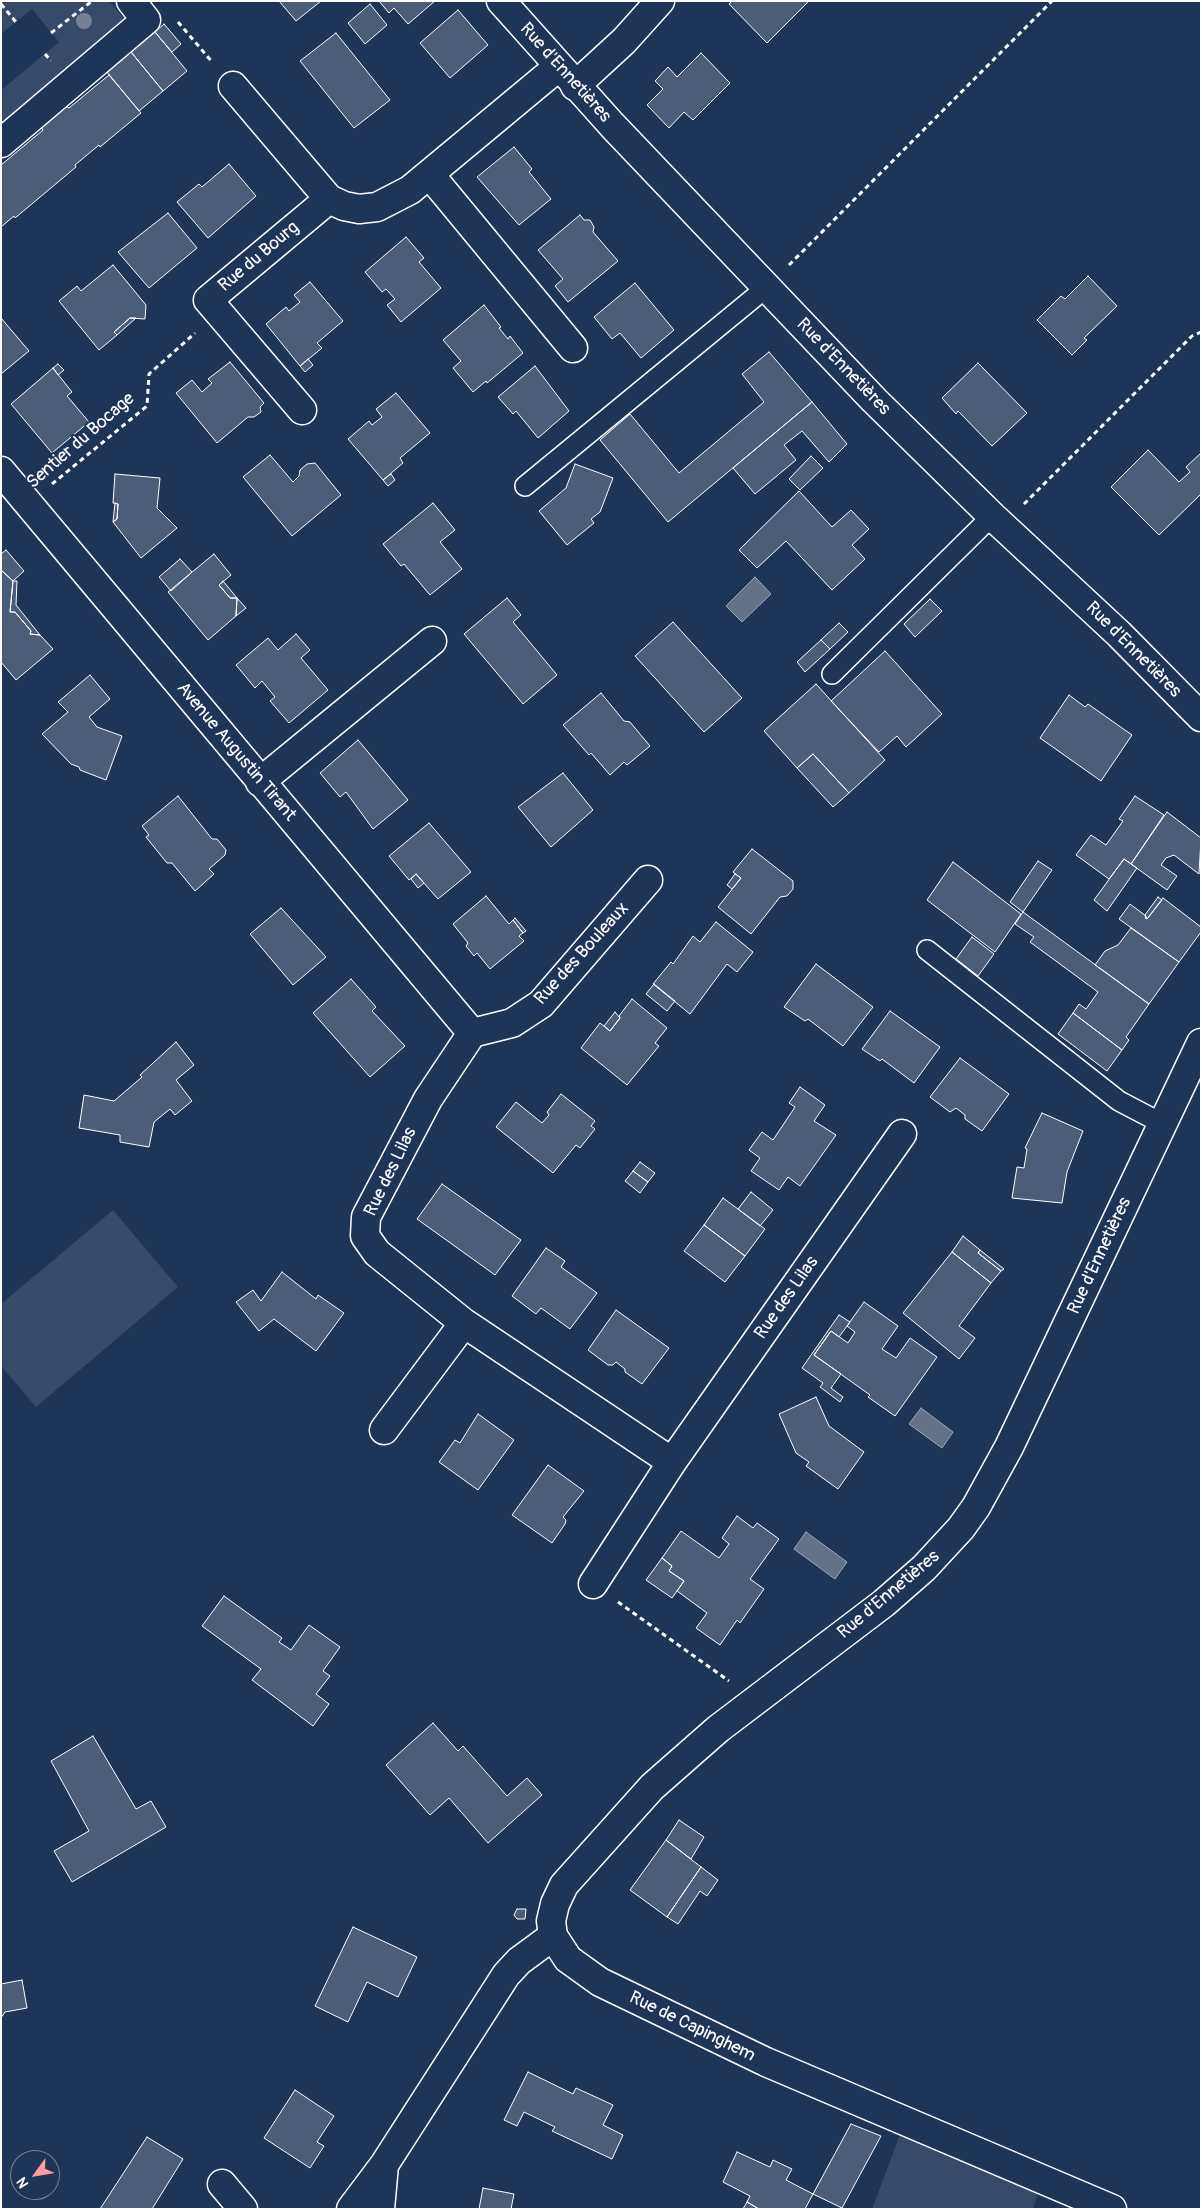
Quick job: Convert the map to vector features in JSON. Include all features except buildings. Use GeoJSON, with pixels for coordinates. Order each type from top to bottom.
{"type":"FeatureCollection","features":[{"type":"Feature","properties":{"kind":"street"},"geometry":{"type":"LineString","coordinates":[[1,143],[146,20],[131,1]]}},
{"type":"Feature","properties":{"kind":"street","name":"Rue d'Ennetières"},"geometry":{"type":"LineString","coordinates":[[502,1],[567,76],[874,400],[997,521],[1119,634],[1201,717]]}},
{"type":"Feature","properties":{"kind":"street"},"geometry":{"type":"LineString","coordinates":[[233,86],[329,199],[352,208],[377,207],[394,200],[567,76],[624,41],[660,1]]}},
{"type":"Feature","properties":{"kind":"street"},"geometry":{"type":"LineString","coordinates":[[430,175],[573,348]]}},
{"type":"Feature","properties":{"kind":"street","name":"Rue du Bourg"},"geometry":{"type":"LineString","coordinates":[[302,410],[208,300],[329,199]]}},
{"type":"Feature","properties":{"kind":"street","name":"Avenue Augustin Tirant"},"geometry":{"type":"LineString","coordinates":[[1,471],[472,1033]]}},
{"type":"Feature","properties":{"kind":"street"},"geometry":{"type":"LineString","coordinates":[[260,782],[432,641]]}},
{"type":"Feature","properties":{"kind":"street","name":"Rue des Bouleaux"},"geometry":{"type":"LineString","coordinates":[[472,1033],[512,1023],[541,1004],[648,880]]}},
{"type":"Feature","properties":{"kind":"street","name":"Rue des Lilas"},"geometry":{"type":"LineString","coordinates":[[472,1033],[428,1099],[366,1217],[365,1236],[377,1253],[464,1323],[672,1462]]}},
{"type":"Feature","properties":{"kind":"street","name":"Rue d'Ennetières"},"geometry":{"type":"LineString","coordinates":[[553,1936],[551,1921],[564,1885],[639,1801],[676,1765],[755,1700],[903,1587],[944,1548],[976,1507],[1009,1447],[1201,1043]]}},
{"type":"Feature","properties":{"kind":"street","name":"Rue des Lilas"},"geometry":{"type":"LineString","coordinates":[[593,1584],[672,1462],[902,1134]]}},
{"type":"Feature","properties":{"kind":"street"},"geometry":{"type":"LineString","coordinates":[[384,1430],[464,1323]]}},
{"type":"Feature","properties":{"kind":"street"},"geometry":{"type":"LineString","coordinates":[[351,2209],[384,2165],[506,1975],[519,1961],[553,1936]]}},
{"type":"Feature","properties":{"kind":"street","name":"Rue de Capinghem"},"geometry":{"type":"LineString","coordinates":[[553,1936],[568,1959],[583,1971],[727,2045],[1112,2209]]}},
{"type":"Feature","properties":{"kind":"street"},"geometry":{"type":"LineString","coordinates":[[380,2209],[384,2165]]}},
{"type":"Feature","properties":{"kind":"street"},"geometry":{"type":"LineString","coordinates":[[222,2184],[243,2209]]}},
{"type":"Feature","properties":{"kind":"lane"},"geometry":{"type":"LineString","coordinates":[[525,486],[767,287]]}},
{"type":"Feature","properties":{"kind":"lane"},"geometry":{"type":"LineString","coordinates":[[832,674],[997,521]]}},
{"type":"Feature","properties":{"kind":"lane"},"geometry":{"type":"LineString","coordinates":[[927,950],[1119,1101],[1163,1124]]}},
{"type":"Feature","properties":{"kind":"path"},"geometry":{"type":"LineString","coordinates":[[51,32],[92,1]]}},
{"type":"Feature","properties":{"kind":"path"},"geometry":{"type":"LineString","coordinates":[[767,287],[1052,1]]}},
{"type":"Feature","properties":{"kind":"path"},"geometry":{"type":"LineString","coordinates":[[1,4],[16,22]]}},
{"type":"Feature","properties":{"kind":"path"},"geometry":{"type":"LineString","coordinates":[[173,16],[233,86]]}},
{"type":"Feature","properties":{"kind":"path","name":"Sentier du Bocage"},"geometry":{"type":"LineString","coordinates":[[29,504],[147,406],[149,374],[194,335],[208,300]]}},
{"type":"Feature","properties":{"kind":"path"},"geometry":{"type":"LineString","coordinates":[[997,521],[1192,336],[1201,332]]}},
{"type":"Feature","properties":{"kind":"path"},"geometry":{"type":"LineString","coordinates":[[593,1584],[755,1700]]}},
{"type":"Feature","properties":{"kind":"shaded area"},"geometry":{"type":"Polygon","coordinates":[[[1,1],[109,1],[126,21],[1,128],[1,90],[59,42],[32,9],[1,34],[1,1]]]}},
{"type":"Feature","properties":{"kind":"shaded area"},"geometry":{"type":"Polygon","coordinates":[[[755,577],[771,594],[742,622],[726,606],[755,577]]]}},
{"type":"Feature","properties":{"kind":"shaded area"},"geometry":{"type":"Polygon","coordinates":[[[113,1210],[178,1287],[36,1407],[1,1366],[1,1304],[113,1210]]]}},
{"type":"Feature","properties":{"kind":"shaded area"},"geometry":{"type":"Polygon","coordinates":[[[921,1408],[953,1432],[942,1448],[909,1424],[921,1408]]]}},
{"type":"Feature","properties":{"kind":"shaded area"},"geometry":{"type":"Polygon","coordinates":[[[806,1532],[847,1562],[835,1579],[794,1549],[806,1532]]]}},
{"type":"Feature","properties":{"kind":"shaded area"},"geometry":{"type":"Polygon","coordinates":[[[901,2132],[1040,2187],[1033,2209],[872,2209],[901,2132]]]}}]}
